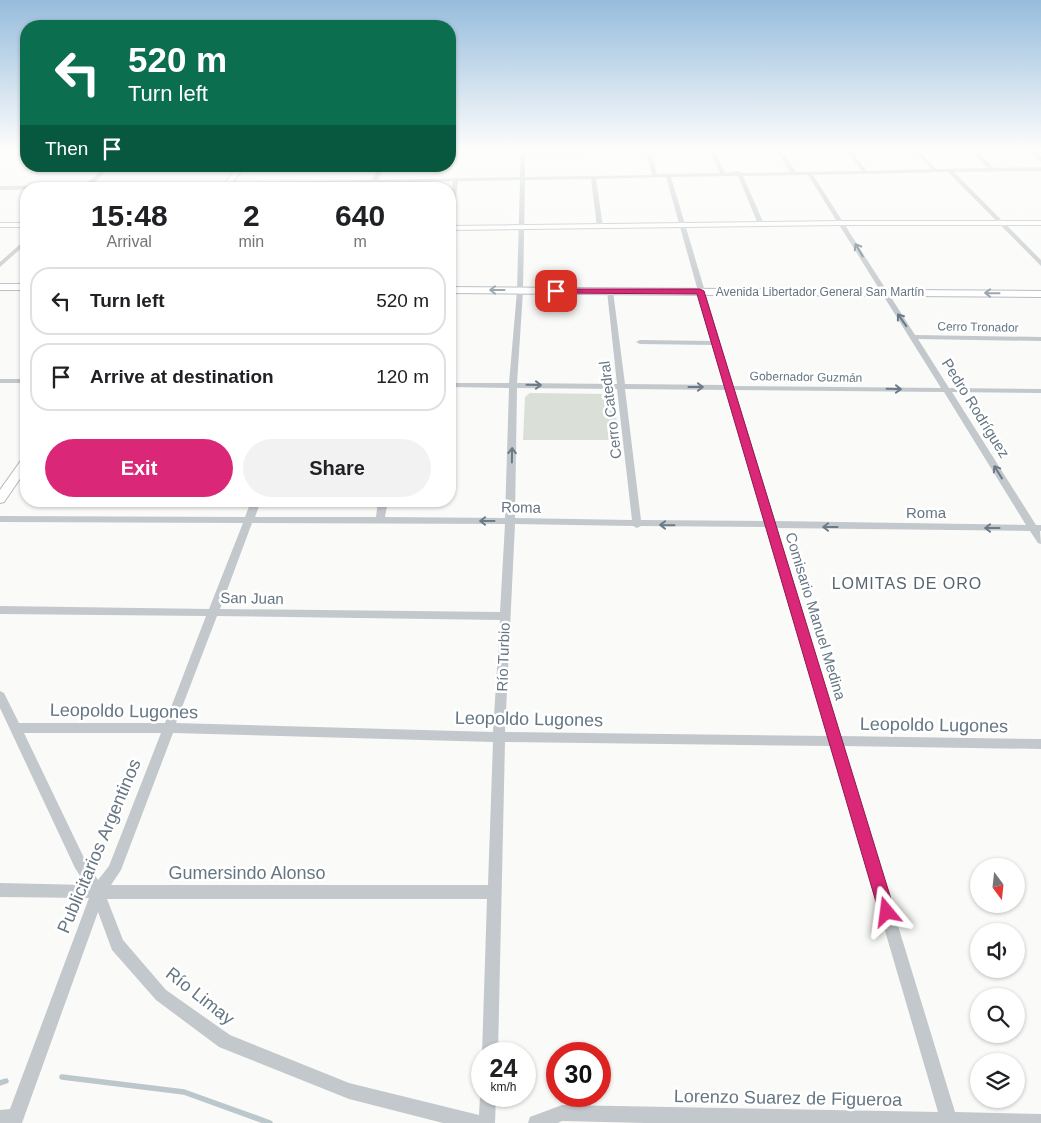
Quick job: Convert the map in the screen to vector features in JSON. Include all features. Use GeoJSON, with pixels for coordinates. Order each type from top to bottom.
{"type":"FeatureCollection","features":[{"type":"Feature","properties":{"kind":"main road"},"geometry":{"type":"LineString","coordinates":[[456,228],[520,229],[843,223],[1041,223]]}},
{"type":"Feature","properties":{"kind":"main road"},"geometry":{"type":"LineString","coordinates":[[0,225],[20,225]]}},
{"type":"Feature","properties":{"kind":"main road"},"geometry":{"type":"LineString","coordinates":[[0,287],[20,287]]}},
{"type":"Feature","properties":{"kind":"main road","name":"Avenida Libertador General San Martín"},"geometry":{"type":"LineString","coordinates":[[456,290],[1041,294]]}},
{"type":"Feature","properties":{"kind":"main road"},"geometry":{"type":"LineString","coordinates":[[0,499],[20,471]]}},
{"type":"Feature","properties":{"kind":"street","name":"Río Turbio"},"geometry":{"type":"LineString","coordinates":[[490,1042],[499,737],[510,522],[513,385],[520,291],[521,200]]}},
{"type":"Feature","properties":{"kind":"street"},"geometry":{"type":"LineString","coordinates":[[596,200],[600,227]]}},
{"type":"Feature","properties":{"kind":"street","name":"Comisario Manuel Medina"},"geometry":{"type":"LineString","coordinates":[[676,200],[700,291],[950,1122]]}},
{"type":"Feature","properties":{"kind":"street"},"geometry":{"type":"LineString","coordinates":[[750,200],[760,224]]}},
{"type":"Feature","properties":{"kind":"street","name":"Pedro Rodríguez"},"geometry":{"type":"LineString","coordinates":[[828,200],[883,292],[1037,528],[1041,541]]}},
{"type":"Feature","properties":{"kind":"street"},"geometry":{"type":"LineString","coordinates":[[979,200],[1041,264]]}},
{"type":"Feature","properties":{"kind":"street"},"geometry":{"type":"LineString","coordinates":[[0,265],[20,247]]}},
{"type":"Feature","properties":{"kind":"street","name":"Cerro Catedral"},"geometry":{"type":"LineString","coordinates":[[610,291],[637,525]]}},
{"type":"Feature","properties":{"kind":"street","name":"Cerro Tronador"},"geometry":{"type":"LineString","coordinates":[[914,337],[1041,339]]}},
{"type":"Feature","properties":{"kind":"street"},"geometry":{"type":"LineString","coordinates":[[640,342],[716,343]]}},
{"type":"Feature","properties":{"kind":"street"},"geometry":{"type":"LineString","coordinates":[[0,381],[20,381]]}},
{"type":"Feature","properties":{"kind":"street","name":"Gobernador Guzmán"},"geometry":{"type":"LineString","coordinates":[[456,385],[1041,391]]}},
{"type":"Feature","properties":{"kind":"street","name":"Publicitarios Argentinos"},"geometry":{"type":"LineString","coordinates":[[10,1119],[98,892],[114,870],[253,507]]}},
{"type":"Feature","properties":{"kind":"street"},"geometry":{"type":"LineString","coordinates":[[380,521],[382,507]]}},
{"type":"Feature","properties":{"kind":"street","name":"Roma"},"geometry":{"type":"LineString","coordinates":[[0,519],[1037,528]]}},
{"type":"Feature","properties":{"kind":"street","name":"San Juan"},"geometry":{"type":"LineString","coordinates":[[0,610],[504,616]]}},
{"type":"Feature","properties":{"kind":"street","name":"Río Limay"},"geometry":{"type":"LineString","coordinates":[[0,696],[80,864],[98,892],[117,945],[161,995],[224,1041],[349,1091],[477,1123]]}},
{"type":"Feature","properties":{"kind":"street","name":"Leopoldo Lugones"},"geometry":{"type":"LineString","coordinates":[[16,728],[169,728],[499,737],[1041,744]]}},
{"type":"Feature","properties":{"kind":"street","name":"Gumersindo Alonso"},"geometry":{"type":"LineString","coordinates":[[0,890],[98,892],[494,892]]}},
{"type":"Feature","properties":{"kind":"street"},"geometry":{"type":"LineString","coordinates":[[488,1107],[488,1123]]}},
{"type":"Feature","properties":{"kind":"street","name":"Lorenzo Suarez de Figueroa"},"geometry":{"type":"LineString","coordinates":[[536,1123],[562,1113],[950,1122],[1041,1122]]}},
{"type":"Feature","properties":{"kind":"shaded area"},"geometry":{"type":"Polygon","coordinates":[[[530,393],[606,394],[613,397],[620,440],[523,440],[525,397],[530,393]]]}},
{"type":"Feature","properties":{"kind":"waterway"},"geometry":{"type":"LineString","coordinates":[[62,1077],[184,1092],[270,1123]]}},
{"type":"Feature","properties":{"kind":"waterway"},"geometry":{"type":"LineString","coordinates":[[0,1083],[6,1081]]}},
{"type":"Feature","properties":{"kind":"district","name":"LOMITAS DE ORO"},"geometry":{"type":"Point","coordinates":[907,583]}},
{"type":"Feature","properties":{"kind":"route"},"geometry":{"type":"LineString","coordinates":[[556,291],[700,291],[887,912]]}}]}
